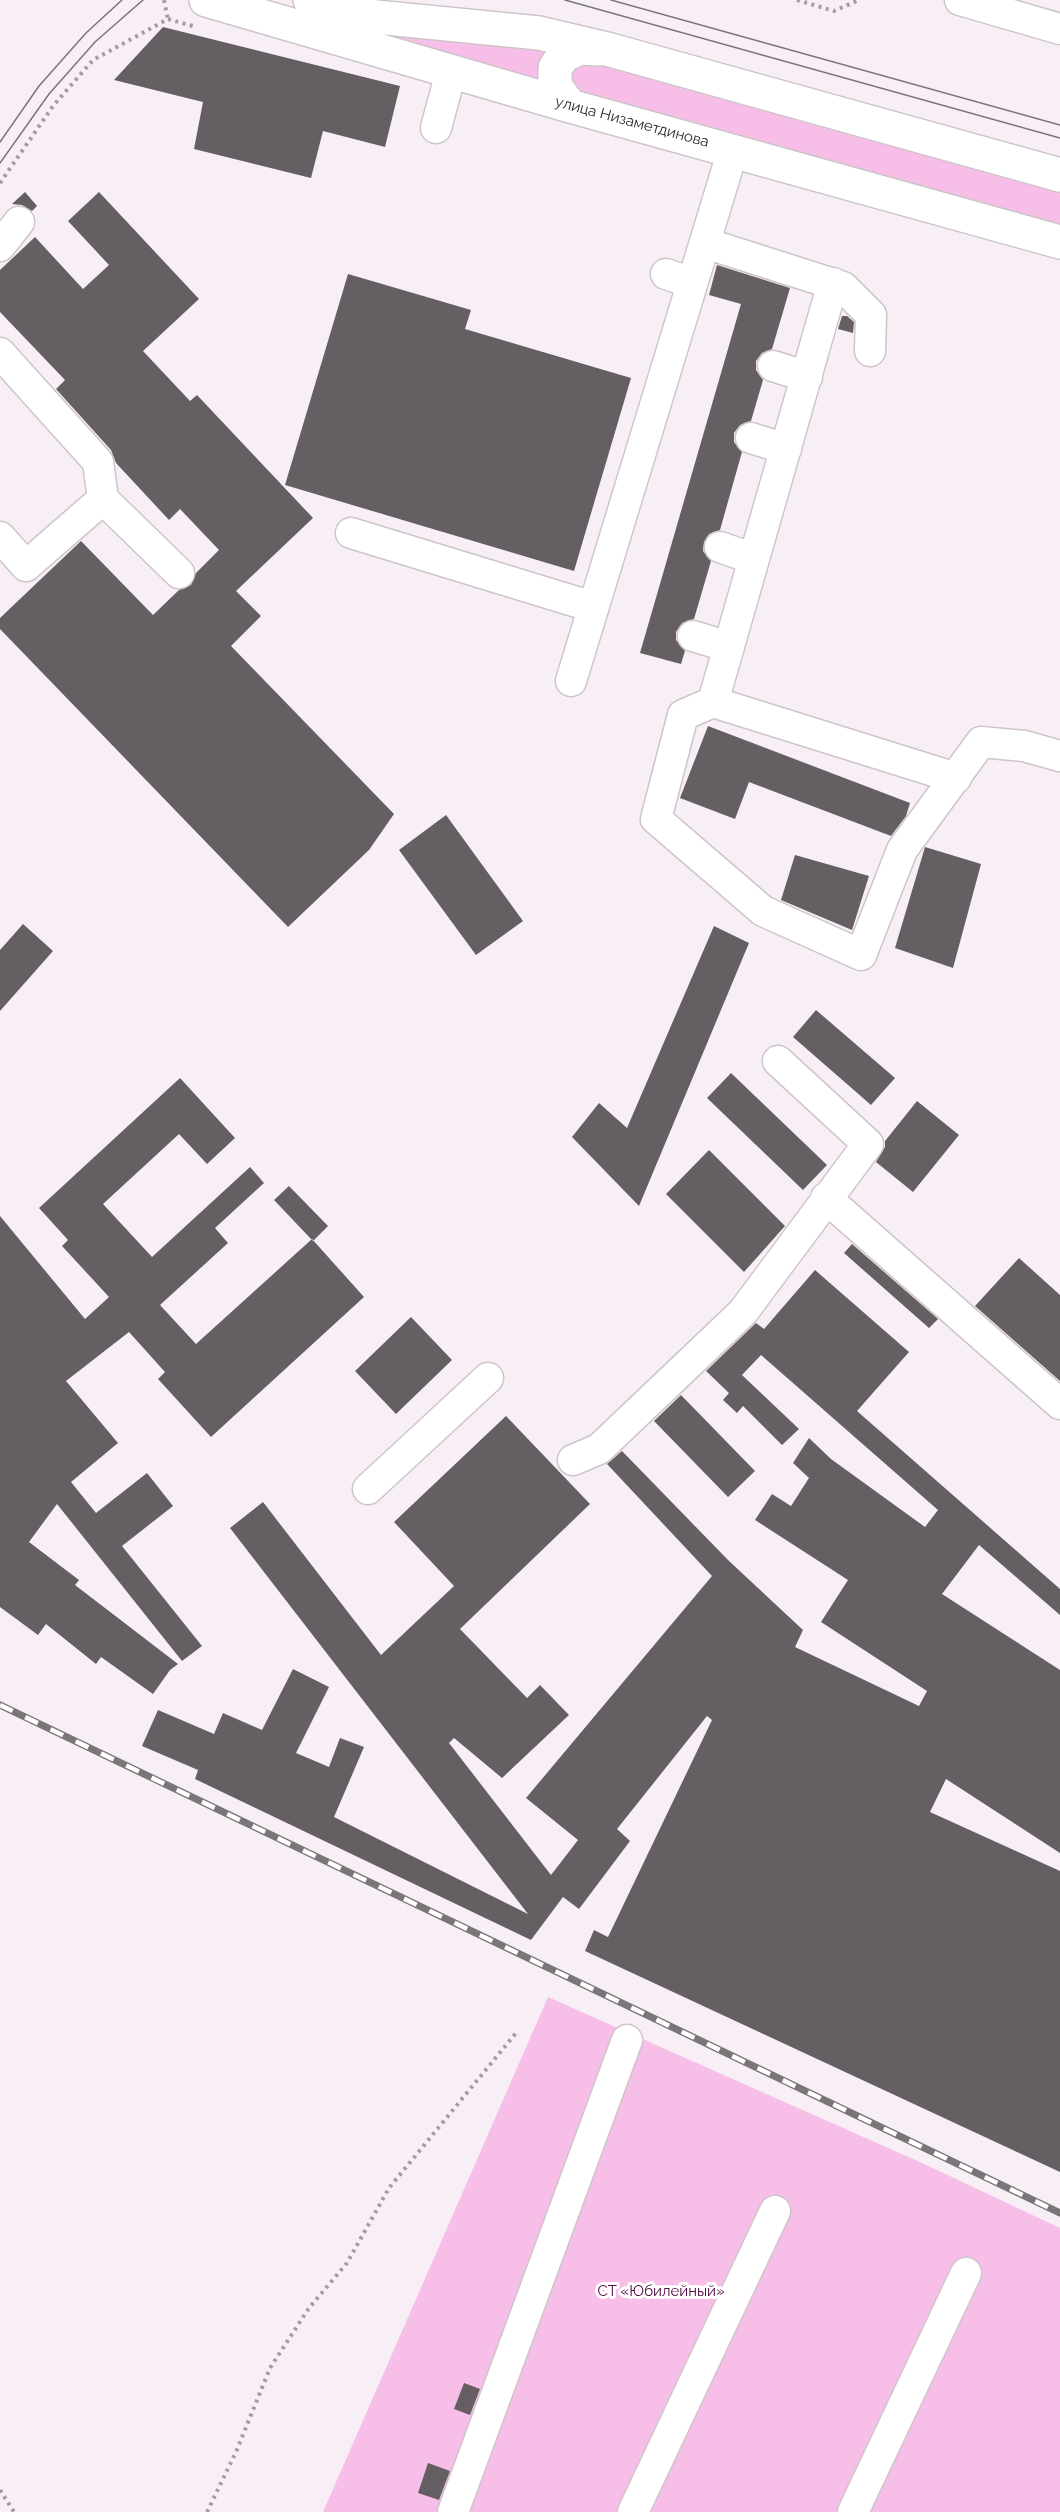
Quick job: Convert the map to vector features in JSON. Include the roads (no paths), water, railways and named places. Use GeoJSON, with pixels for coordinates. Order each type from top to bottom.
{"type":"FeatureCollection","features":[{"type":"Feature","properties":{"kind":"main road"},"geometry":{"type":"LineString","coordinates":[[310,0],[376,17],[539,33],[607,49],[1060,175]]}},
{"type":"Feature","properties":{"kind":"main road","name":"улица Низаметдинова"},"geometry":{"type":"LineString","coordinates":[[204,14],[451,72],[1060,242]]}},
{"type":"Feature","properties":{"kind":"main road"},"geometry":{"type":"LineString","coordinates":[[570,106],[555,86],[555,68],[562,56],[580,48],[607,49]]}},
{"type":"Feature","properties":{"kind":"lane"},"geometry":{"type":"LineString","coordinates":[[960,0],[1060,28]]}},
{"type":"Feature","properties":{"kind":"lane"},"geometry":{"type":"LineString","coordinates":[[436,128],[451,72]]}},
{"type":"Feature","properties":{"kind":"lane"},"geometry":{"type":"LineString","coordinates":[[571,681],[593,606],[679,278],[705,243],[733,150]]}},
{"type":"Feature","properties":{"kind":"lane"},"geometry":{"type":"LineString","coordinates":[[0,246],[19,222]]}},
{"type":"Feature","properties":{"kind":"lane"},"geometry":{"type":"LineString","coordinates":[[705,243],[843,287],[871,315],[870,351]]}},
{"type":"Feature","properties":{"kind":"lane"},"geometry":{"type":"LineString","coordinates":[[713,702],[834,284]]}},
{"type":"Feature","properties":{"kind":"lane"},"geometry":{"type":"LineString","coordinates":[[0,354],[98,462],[103,499],[179,573]]}},
{"type":"Feature","properties":{"kind":"lane"},"geometry":{"type":"LineString","coordinates":[[773,366],[807,377]]}},
{"type":"Feature","properties":{"kind":"lane"},"geometry":{"type":"LineString","coordinates":[[751,438],[786,449]]}},
{"type":"Feature","properties":{"kind":"lane"},"geometry":{"type":"LineString","coordinates":[[0,537],[26,566],[103,499]]}},
{"type":"Feature","properties":{"kind":"lane"},"geometry":{"type":"LineString","coordinates":[[351,533],[593,606]]}},
{"type":"Feature","properties":{"kind":"lane"},"geometry":{"type":"LineString","coordinates":[[720,547],[754,559]]}},
{"type":"Feature","properties":{"kind":"lane"},"geometry":{"type":"LineString","coordinates":[[693,636],[729,647]]}},
{"type":"Feature","properties":{"kind":"lane"},"geometry":{"type":"LineString","coordinates":[[956,778],[713,702],[683,715],[656,819],[763,910],[861,955],[902,850],[956,778],[981,742],[1024,746],[1060,756]]}},
{"type":"Feature","properties":{"kind":"lane"},"geometry":{"type":"LineString","coordinates":[[573,1460],[598,1449],[743,1312],[868,1144],[778,1061]]}},
{"type":"Feature","properties":{"kind":"lane"},"geometry":{"type":"LineString","coordinates":[[826,1198],[1060,1404]]}},
{"type":"Feature","properties":{"kind":"lane"},"geometry":{"type":"LineString","coordinates":[[368,1489],[488,1378]]}},
{"type":"Feature","properties":{"kind":"lane"},"geometry":{"type":"LineString","coordinates":[[453,2512],[627,2040]]}},
{"type":"Feature","properties":{"kind":"lane"},"geometry":{"type":"LineString","coordinates":[[633,2512],[776,2211]]}},
{"type":"Feature","properties":{"kind":"lane"},"geometry":{"type":"LineString","coordinates":[[853,2512],[966,2273]]}},
{"type":"Feature","properties":{"kind":"tram line"},"geometry":{"type":"LineString","coordinates":[[0,142],[39,86],[86,33],[122,0]]}},
{"type":"Feature","properties":{"kind":"tram line"},"geometry":{"type":"LineString","coordinates":[[0,163],[49,94],[95,42],[143,0]]}},
{"type":"Feature","properties":{"kind":"tram line"},"geometry":{"type":"LineString","coordinates":[[565,0],[1060,138]]}},
{"type":"Feature","properties":{"kind":"tram line"},"geometry":{"type":"LineString","coordinates":[[611,0],[1060,125]]}},
{"type":"Feature","properties":{"kind":"railway"},"geometry":{"type":"LineString","coordinates":[[0,1705],[1060,2213]]}},
{"type":"Feature","properties":{"kind":"park label","name":"СТ «Юбилейный»"},"geometry":{"type":"Point","coordinates":[661,2291]}}]}
